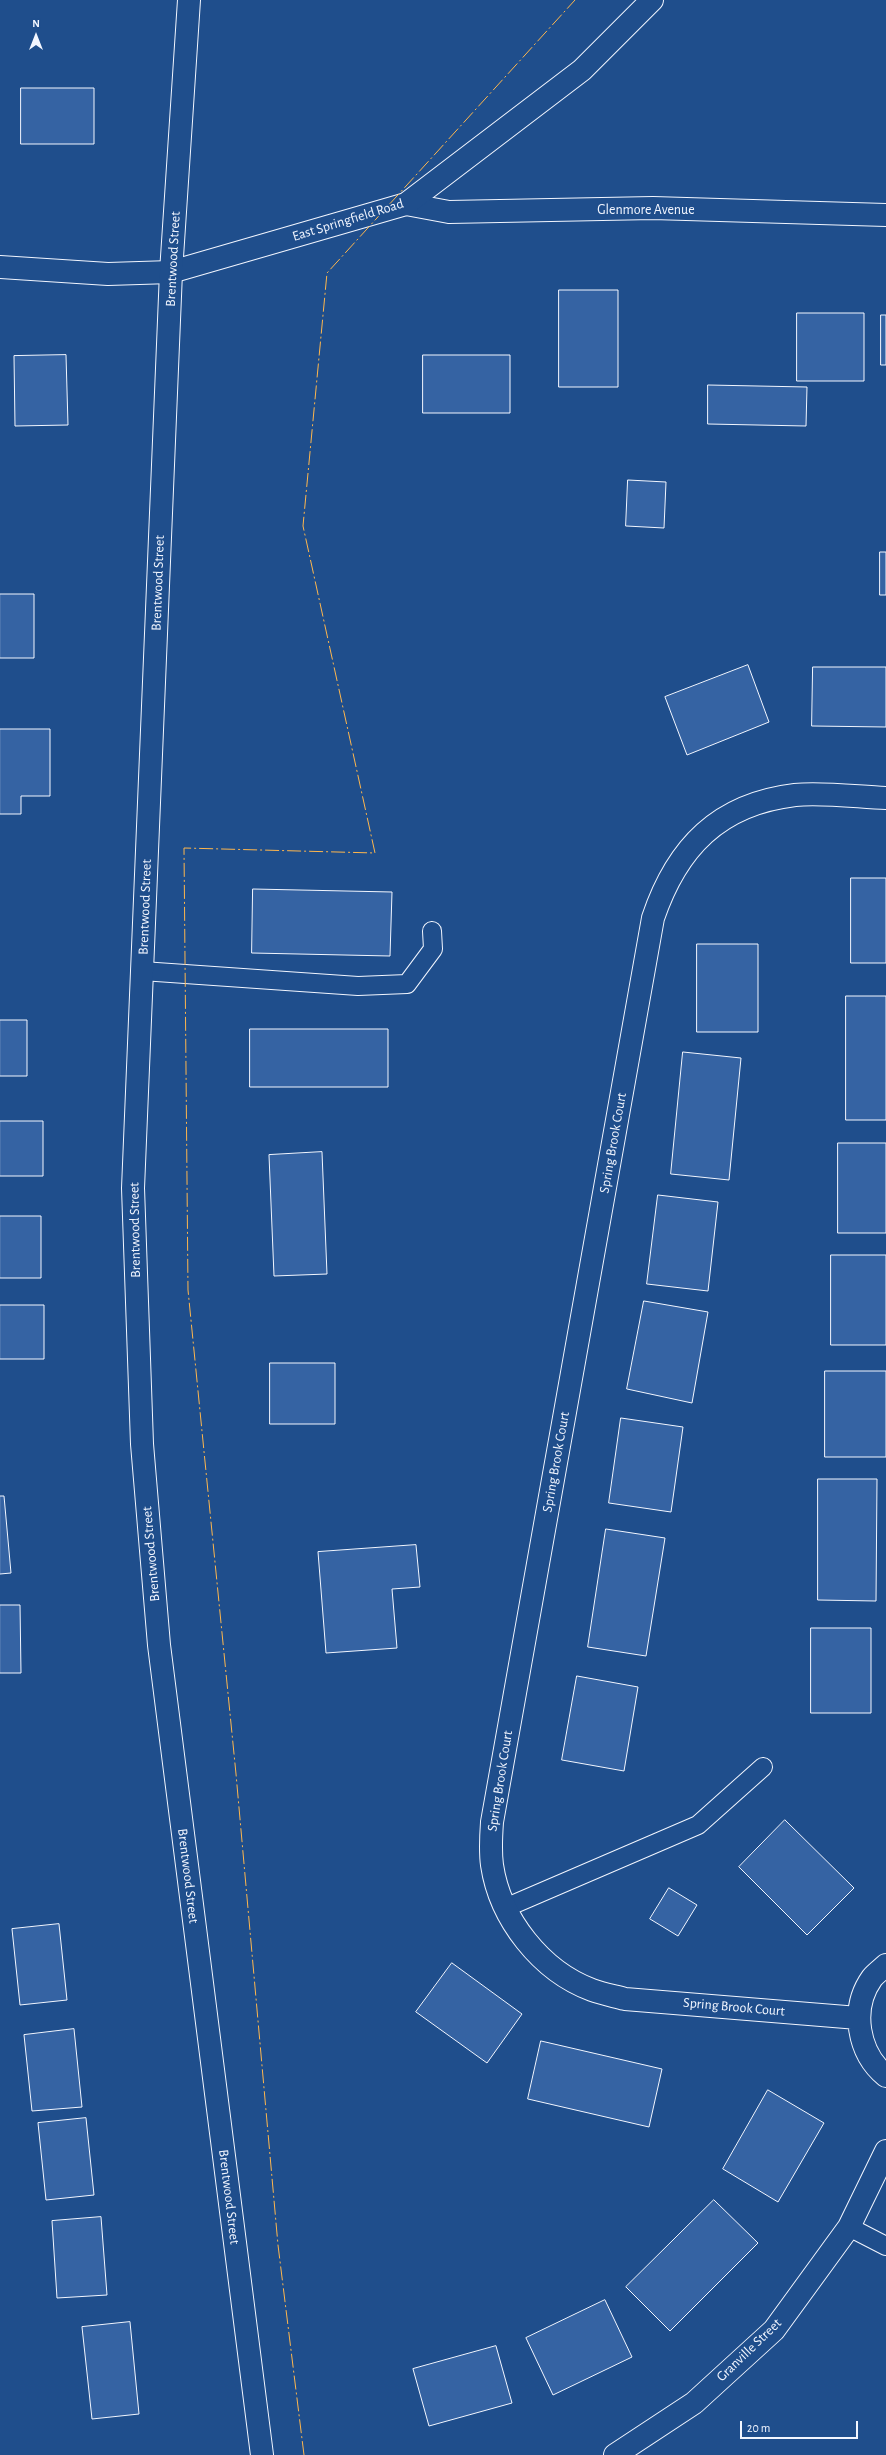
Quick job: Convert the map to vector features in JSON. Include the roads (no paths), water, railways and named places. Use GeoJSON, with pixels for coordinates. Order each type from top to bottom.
{"type":"FeatureCollection","features":[{"type":"Feature","properties":{"kind":"street","name":"Brentwood Street"},"geometry":{"type":"LineString","coordinates":[[189,0],[171,272],[133,1188],[142,1452],[159,1645],[262,2455]]}},
{"type":"Feature","properties":{"kind":"street","name":"East Springfield Road"},"geometry":{"type":"LineString","coordinates":[[0,267],[108,274],[171,272],[406,204],[582,70],[652,0]]}},
{"type":"Feature","properties":{"kind":"street","name":"Glenmore Avenue"},"geometry":{"type":"LineString","coordinates":[[406,204],[449,212],[653,208],[886,215]]}},
{"type":"Feature","properties":{"kind":"street","name":"Spring Brook Court"},"geometry":{"type":"LineString","coordinates":[[858,2018],[625,1999],[592,1990],[561,1974],[528,1946],[505,1908],[492,1866],[492,1822],[655,910],[663,888],[679,861],[700,836],[726,817],[758,802],[796,794],[886,798]]}},
{"type":"Feature","properties":{"kind":"street"},"geometry":{"type":"LineString","coordinates":[[886,1965],[872,1978],[862,2001],[858,2018],[864,2049],[876,2068],[886,2076]]}},
{"type":"Feature","properties":{"kind":"street","name":"Granville Street"},"geometry":{"type":"LineString","coordinates":[[615,2455],[694,2403],[774,2330],[849,2227],[886,2151]]}},
{"type":"Feature","properties":{"kind":"lane"},"geometry":{"type":"LineString","coordinates":[[142,971],[358,986],[407,984],[433,949],[432,931]]}},
{"type":"Feature","properties":{"kind":"lane"},"geometry":{"type":"LineString","coordinates":[[505,1908],[698,1825],[762,1767]]}},
{"type":"Feature","properties":{"kind":"lane"},"geometry":{"type":"LineString","coordinates":[[849,2227],[886,2246]]}}]}
